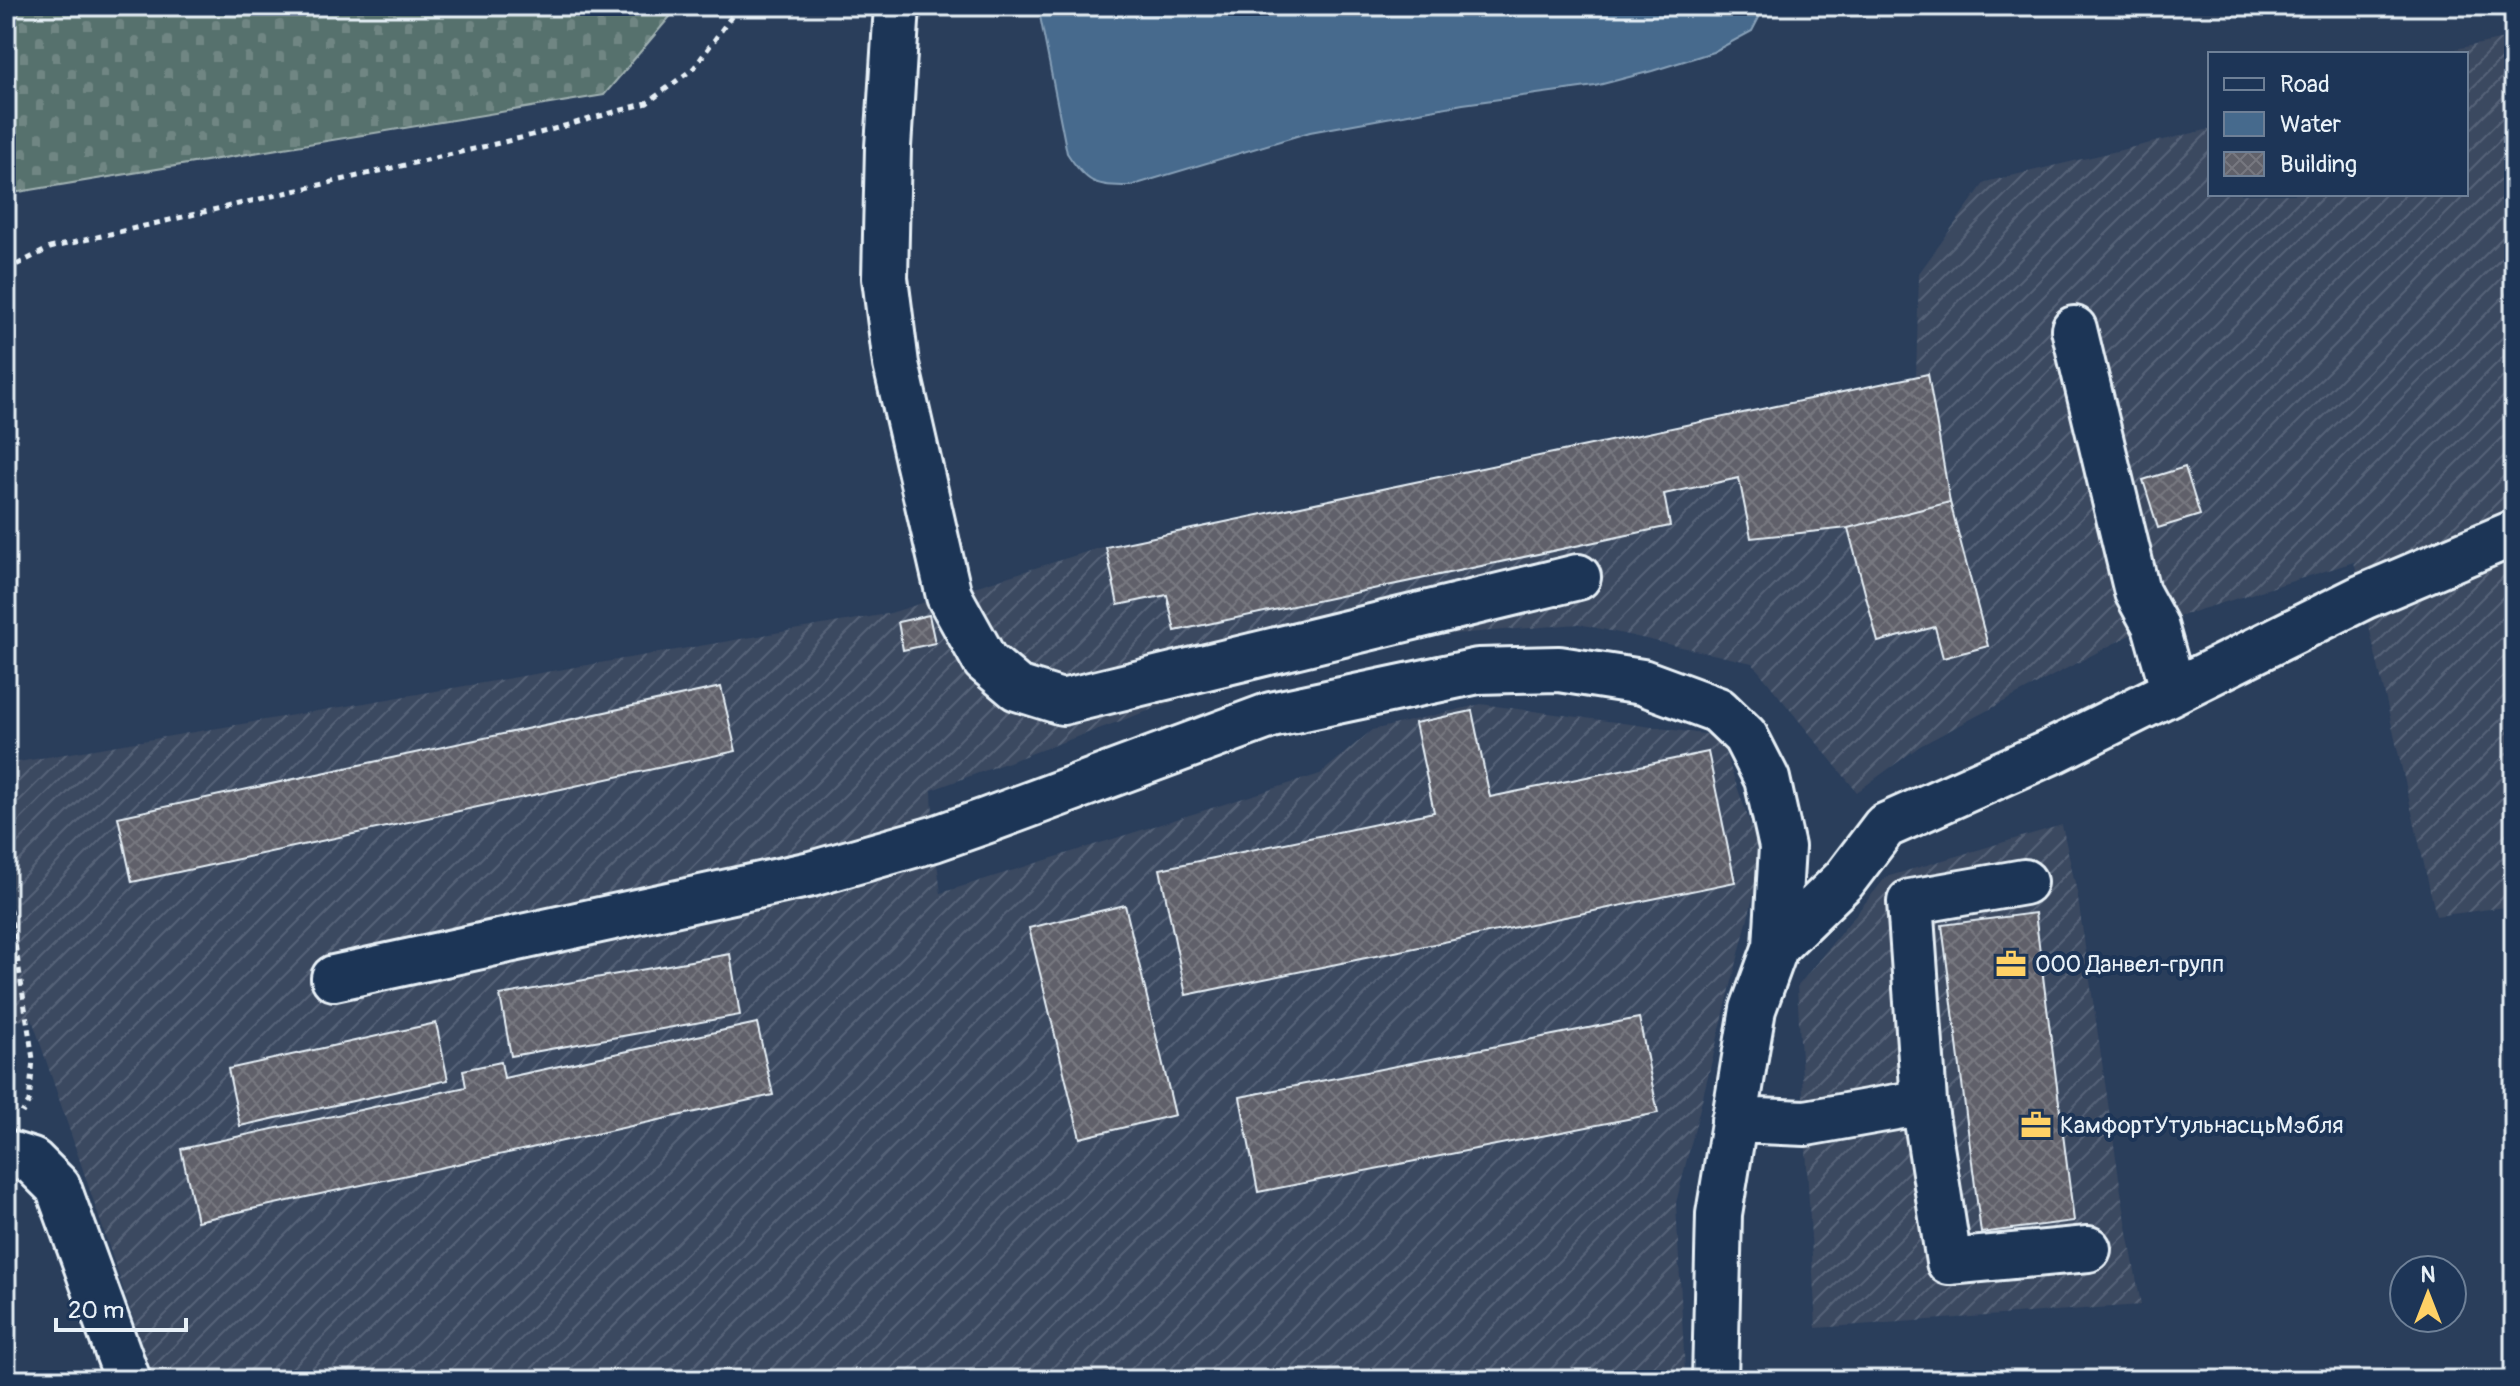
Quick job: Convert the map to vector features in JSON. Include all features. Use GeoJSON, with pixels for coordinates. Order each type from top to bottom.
{"type":"FeatureCollection","features":[{"type":"Feature","properties":{"kind":"lane"},"geometry":{"type":"LineString","coordinates":[[897,6],[888,147],[885,278],[896,364],[949,596],[985,661],[1017,688],[1062,702],[1578,577]]}},
{"type":"Feature","properties":{"kind":"lane"},"geometry":{"type":"LineString","coordinates":[[2074,329],[2137,592],[2155,625],[2173,689]]}},
{"type":"Feature","properties":{"kind":"lane"},"geometry":{"type":"LineString","coordinates":[[1776,946],[1844,880],[1885,826],[2053,751],[2363,597],[2514,533]]}},
{"type":"Feature","properties":{"kind":"lane"},"geometry":{"type":"LineString","coordinates":[[334,978],[811,874],[961,830],[1271,715],[1478,671],[1559,669],[1642,682],[1718,710],[1745,736],[1767,779],[1782,847],[1776,946],[1753,1009],[1719,1214],[1715,1380]]}},
{"type":"Feature","properties":{"kind":"lane"},"geometry":{"type":"LineString","coordinates":[[2024,882],[1910,902],[1924,1102],[1949,1262],[2088,1249]]}},
{"type":"Feature","properties":{"kind":"lane"},"geometry":{"type":"LineString","coordinates":[[1734,1120],[1806,1123],[1924,1102]]}},
{"type":"Feature","properties":{"kind":"lane"},"geometry":{"type":"LineString","coordinates":[[14,1134],[32,1161],[58,1187],[128,1380]]}},
{"type":"Feature","properties":{"kind":"path"},"geometry":{"type":"LineString","coordinates":[[6,270],[50,248],[525,137],[647,103],[694,68],[739,6]]}},
{"type":"Feature","properties":{"kind":"path"},"geometry":{"type":"LineString","coordinates":[[6,886],[33,1059],[29,1102],[14,1134]]}},
{"type":"Feature","properties":{"kind":"shaded area"},"geometry":{"type":"Polygon","coordinates":[[[2514,37],[2514,906],[2436,916],[2354,562],[2167,620],[2130,635],[1920,746],[1857,792],[1752,663],[1579,624],[1430,636],[1194,694],[932,790],[941,893],[1320,774],[1372,730],[1481,704],[1719,736],[1763,859],[1676,1203],[1685,1372],[1630,1380],[154,1380],[32,1019],[6,1022],[6,920],[16,919],[6,830],[6,764],[887,614],[1099,548],[1916,377],[1919,273],[1985,182],[2208,129],[2208,196],[2468,196],[2468,52],[2441,52],[2514,37]]]}},
{"type":"Feature","properties":{"kind":"shaded area"},"geometry":{"type":"Polygon","coordinates":[[[2062,825],[2077,892],[2141,1305],[1816,1328],[1797,987],[1886,877],[2062,825]]]}},
{"type":"Feature","properties":{"kind":"green space"},"geometry":{"type":"Polygon","coordinates":[[[6,6],[679,6],[604,95],[6,194],[6,6]]]}},
{"type":"Feature","properties":{"kind":"water"},"geometry":{"type":"Polygon","coordinates":[[[1038,6],[1765,6],[1752,31],[1713,52],[1652,71],[1595,86],[1463,104],[1310,132],[1130,186],[1093,181],[1080,171],[1067,153],[1038,6]]]}},
{"type":"Feature","properties":{"kind":"building"},"geometry":{"type":"Polygon","coordinates":[[[1928,374],[1950,502],[1848,528],[1751,538],[1739,478],[1664,494],[1670,526],[1175,631],[1167,595],[1118,605],[1106,547],[1928,374]]]}},
{"type":"Feature","properties":{"kind":"building"},"geometry":{"type":"Polygon","coordinates":[[[2185,467],[2200,515],[2158,528],[2143,480],[2185,467]]]}},
{"type":"Feature","properties":{"kind":"building"},"geometry":{"type":"Polygon","coordinates":[[[1950,502],[1988,646],[1943,658],[1935,627],[1878,642],[1848,528],[1950,502]]]}},
{"type":"Feature","properties":{"kind":"building"},"geometry":{"type":"Polygon","coordinates":[[[929,615],[935,643],[903,650],[898,622],[929,615]]]}},
{"type":"Feature","properties":{"kind":"building"},"geometry":{"type":"Polygon","coordinates":[[[721,687],[736,751],[132,882],[118,817],[721,687]]]}},
{"type":"Feature","properties":{"kind":"building"},"geometry":{"type":"Polygon","coordinates":[[[1472,711],[1490,797],[1708,752],[1735,882],[1186,995],[1160,869],[1434,812],[1415,723],[1472,711]]]}},
{"type":"Feature","properties":{"kind":"building"},"geometry":{"type":"Polygon","coordinates":[[[1125,905],[1175,1115],[1080,1138],[1029,928],[1125,905]]]}},
{"type":"Feature","properties":{"kind":"building"},"geometry":{"type":"Polygon","coordinates":[[[2035,913],[2074,1221],[1981,1233],[1942,925],[2035,913]]]}},
{"type":"Feature","properties":{"kind":"building"},"geometry":{"type":"Polygon","coordinates":[[[730,954],[740,1015],[511,1056],[500,995],[730,954]]]}},
{"type":"Feature","properties":{"kind":"building"},"geometry":{"type":"Polygon","coordinates":[[[1639,1018],[1658,1113],[1258,1192],[1240,1097],[1639,1018]]]}},
{"type":"Feature","properties":{"kind":"building"},"geometry":{"type":"Polygon","coordinates":[[[436,1023],[448,1080],[240,1126],[228,1069],[436,1023]]]}},
{"type":"Feature","properties":{"kind":"building"},"geometry":{"type":"Polygon","coordinates":[[[757,1023],[773,1095],[197,1221],[181,1149],[466,1087],[463,1070],[501,1062],[504,1078],[757,1023]]]}},
{"type":"Feature","properties":{"kind":"place","name":"ООО Данвел-групп"},"geometry":{"type":"Point","coordinates":[2011,964]}},
{"type":"Feature","properties":{"kind":"place","name":"КамфортУтульнасцьМэбля"},"geometry":{"type":"Point","coordinates":[2036,1125]}}]}
